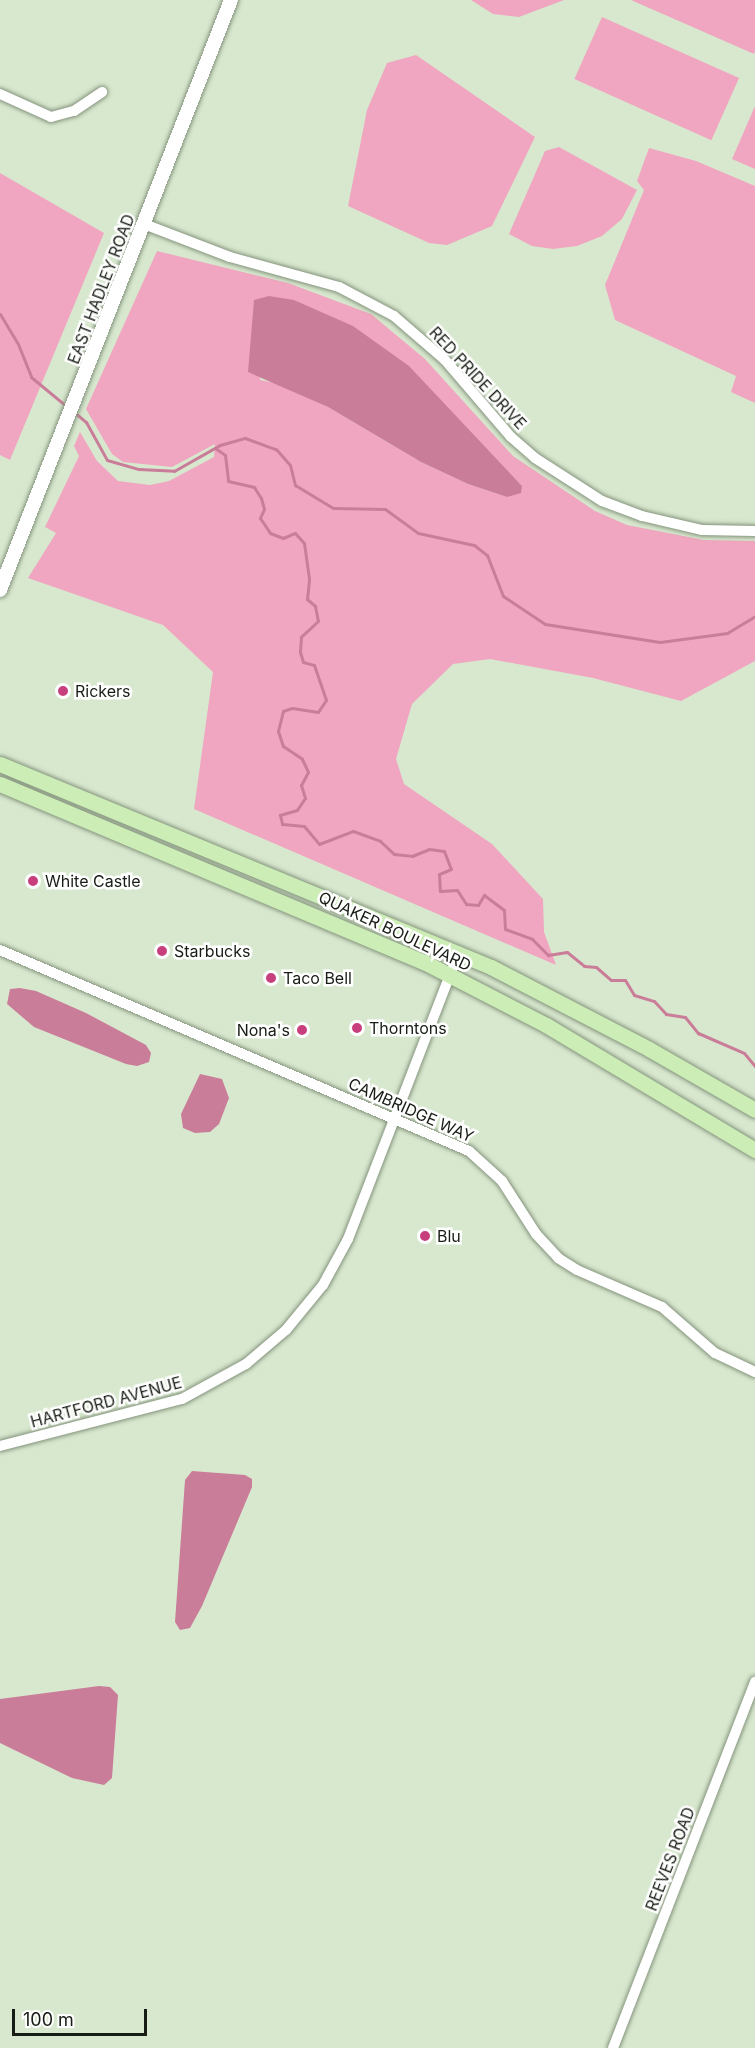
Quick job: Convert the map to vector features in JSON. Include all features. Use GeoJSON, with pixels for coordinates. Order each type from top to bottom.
{"type":"FeatureCollection","features":[{"type":"Feature","properties":{"kind":"main road"},"geometry":{"type":"LineString","coordinates":[[0,758],[24,774]]}},
{"type":"Feature","properties":{"kind":"main road","name":"QUAKER BOULEVARD"},"geometry":{"type":"LineString","coordinates":[[0,764],[459,952],[619,1032],[755,1110]]}},
{"type":"Feature","properties":{"kind":"main road","name":"QUAKER BOULEVARD"},"geometry":{"type":"LineString","coordinates":[[0,784],[326,918],[450,975],[591,1051],[755,1150]]}},
{"type":"Feature","properties":{"kind":"street","name":"EAST HADLEY ROAD"},"geometry":{"type":"LineString","coordinates":[[1,583],[61,436],[231,0]]}},
{"type":"Feature","properties":{"kind":"street"},"geometry":{"type":"LineString","coordinates":[[0,94],[51,117],[74,111],[102,92]]}},
{"type":"Feature","properties":{"kind":"street","name":"RED PRIDE DRIVE"},"geometry":{"type":"LineString","coordinates":[[144,225],[230,257],[339,286],[394,316],[445,360],[511,437],[535,458],[602,501],[642,516],[702,530],[755,531]]}},
{"type":"Feature","properties":{"kind":"street","name":"CAMBRIDGE WAY"},"geometry":{"type":"LineString","coordinates":[[0,950],[458,1146],[487,1165],[542,1242],[566,1264],[662,1307],[715,1353],[755,1372]]}},
{"type":"Feature","properties":{"kind":"street","name":"HARTFORD AVENUE"},"geometry":{"type":"LineString","coordinates":[[0,1446],[174,1402],[232,1373],[273,1342],[309,1305],[341,1254],[459,952]]}},
{"type":"Feature","properties":{"kind":"street","name":"REEVES ROAD"},"geometry":{"type":"LineString","coordinates":[[613,2048],[755,1682]]}},
{"type":"Feature","properties":{"kind":"shaded area"},"geometry":{"type":"Polygon","coordinates":[[[471,0],[564,0],[519,17],[493,14],[471,0]]]}},
{"type":"Feature","properties":{"kind":"shaded area"},"geometry":{"type":"Polygon","coordinates":[[[631,0],[755,0],[754,54],[631,0]]]}},
{"type":"Feature","properties":{"kind":"shaded area"},"geometry":{"type":"Polygon","coordinates":[[[602,17],[739,78],[711,140],[574,79],[602,17]]]}},
{"type":"Feature","properties":{"kind":"shaded area"},"geometry":{"type":"Polygon","coordinates":[[[416,55],[535,137],[492,226],[447,245],[429,243],[348,206],[367,110],[387,63],[416,55]]]}},
{"type":"Feature","properties":{"kind":"shaded area"},"geometry":{"type":"Polygon","coordinates":[[[755,106],[755,169],[732,159],[755,106]]]}},
{"type":"Feature","properties":{"kind":"shaded area"},"geometry":{"type":"Polygon","coordinates":[[[559,147],[637,190],[622,219],[602,236],[577,246],[553,249],[532,246],[509,234],[545,151],[559,147]]]}},
{"type":"Feature","properties":{"kind":"shaded area"},"geometry":{"type":"Polygon","coordinates":[[[649,148],[696,161],[755,186],[755,403],[731,392],[736,376],[615,320],[605,285],[644,190],[637,181],[649,148]]]}},
{"type":"Feature","properties":{"kind":"shaded area"},"geometry":{"type":"Polygon","coordinates":[[[0,173],[104,233],[10,460],[0,455],[0,173]]]}},
{"type":"Feature","properties":{"kind":"shaded area"},"geometry":{"type":"Polygon","coordinates":[[[157,251],[288,283],[371,314],[425,359],[513,456],[595,511],[627,525],[704,540],[755,541],[755,661],[681,701],[593,678],[490,659],[453,664],[412,704],[396,759],[404,784],[492,844],[543,899],[544,932],[556,965],[194,809],[213,672],[163,625],[28,578],[56,533],[45,527],[79,456],[74,446],[80,432],[97,461],[118,481],[150,485],[169,481],[214,457],[215,444],[172,467],[123,462],[112,454],[86,409],[157,251]],[[269,296],[260,380],[276,383],[328,407],[421,462],[468,484],[507,497],[522,486],[465,428],[269,296]]]}},
{"type":"Feature","properties":{"kind":"shaded area"},"geometry":{"type":"Polygon","coordinates":[[[269,296],[294,300],[353,326],[409,366],[522,486],[521,493],[507,497],[468,484],[421,462],[328,407],[248,372],[254,300],[269,296]]]}},
{"type":"Feature","properties":{"kind":"shaded area"},"geometry":{"type":"Polygon","coordinates":[[[10,989],[36,991],[86,1013],[146,1045],[151,1053],[149,1062],[137,1066],[126,1064],[34,1027],[7,1004],[10,989]]]}},
{"type":"Feature","properties":{"kind":"shaded area"},"geometry":{"type":"Polygon","coordinates":[[[200,1074],[222,1079],[229,1098],[219,1124],[210,1132],[195,1133],[183,1128],[181,1114],[200,1074]]]}},
{"type":"Feature","properties":{"kind":"shaded area"},"geometry":{"type":"Polygon","coordinates":[[[192,1471],[245,1475],[252,1479],[252,1487],[202,1606],[190,1628],[180,1630],[175,1622],[185,1480],[192,1471]]]}},
{"type":"Feature","properties":{"kind":"shaded area"},"geometry":{"type":"Polygon","coordinates":[[[99,1686],[110,1687],[118,1695],[112,1778],[104,1785],[72,1778],[0,1743],[0,1699],[99,1686]]]}},
{"type":"Feature","properties":{"kind":"waterway"},"geometry":{"type":"LineString","coordinates":[[0,314],[18,344],[31,377],[66,406]]}},
{"type":"Feature","properties":{"kind":"waterway"},"geometry":{"type":"LineString","coordinates":[[74,412],[86,422],[107,460],[139,469],[174,471],[220,445],[245,438],[276,449],[290,465],[295,485],[333,508],[385,509],[418,533],[474,545],[487,555],[503,596],[545,624],[660,642],[727,633],[755,616]]}},
{"type":"Feature","properties":{"kind":"waterway"},"geometry":{"type":"LineString","coordinates":[[215,448],[225,455],[228,481],[254,487],[261,498],[264,509],[260,518],[270,533],[283,538],[295,533],[304,543],[309,580],[307,599],[315,606],[318,621],[301,637],[300,652],[303,662],[314,665],[326,700],[318,712],[292,708],[283,711],[278,731],[283,746],[302,759],[308,772],[301,785],[305,798],[297,810],[280,815],[282,824],[304,826],[319,844],[353,831],[380,841],[394,854],[412,856],[429,849],[444,851],[451,869],[439,874],[440,891],[457,890],[466,904],[478,905],[484,895],[504,910],[505,929],[532,939],[548,955],[567,952],[584,966],[596,967],[611,980],[625,980],[634,995],[654,1001],[666,1014],[685,1017],[698,1033],[744,1053],[755,1066]]}},
{"type":"Feature","properties":{"kind":"place","name":"Rickers"},"geometry":{"type":"Point","coordinates":[63,691]}},
{"type":"Feature","properties":{"kind":"place","name":"White Castle"},"geometry":{"type":"Point","coordinates":[33,881]}},
{"type":"Feature","properties":{"kind":"place","name":"Starbucks"},"geometry":{"type":"Point","coordinates":[162,951]}},
{"type":"Feature","properties":{"kind":"place","name":"Taco Bell"},"geometry":{"type":"Point","coordinates":[271,978]}},
{"type":"Feature","properties":{"kind":"place","name":"Thorntons"},"geometry":{"type":"Point","coordinates":[357,1028]}},
{"type":"Feature","properties":{"kind":"place","name":"Nona's"},"geometry":{"type":"Point","coordinates":[302,1030]}},
{"type":"Feature","properties":{"kind":"place","name":"Blu"},"geometry":{"type":"Point","coordinates":[425,1236]}}]}
